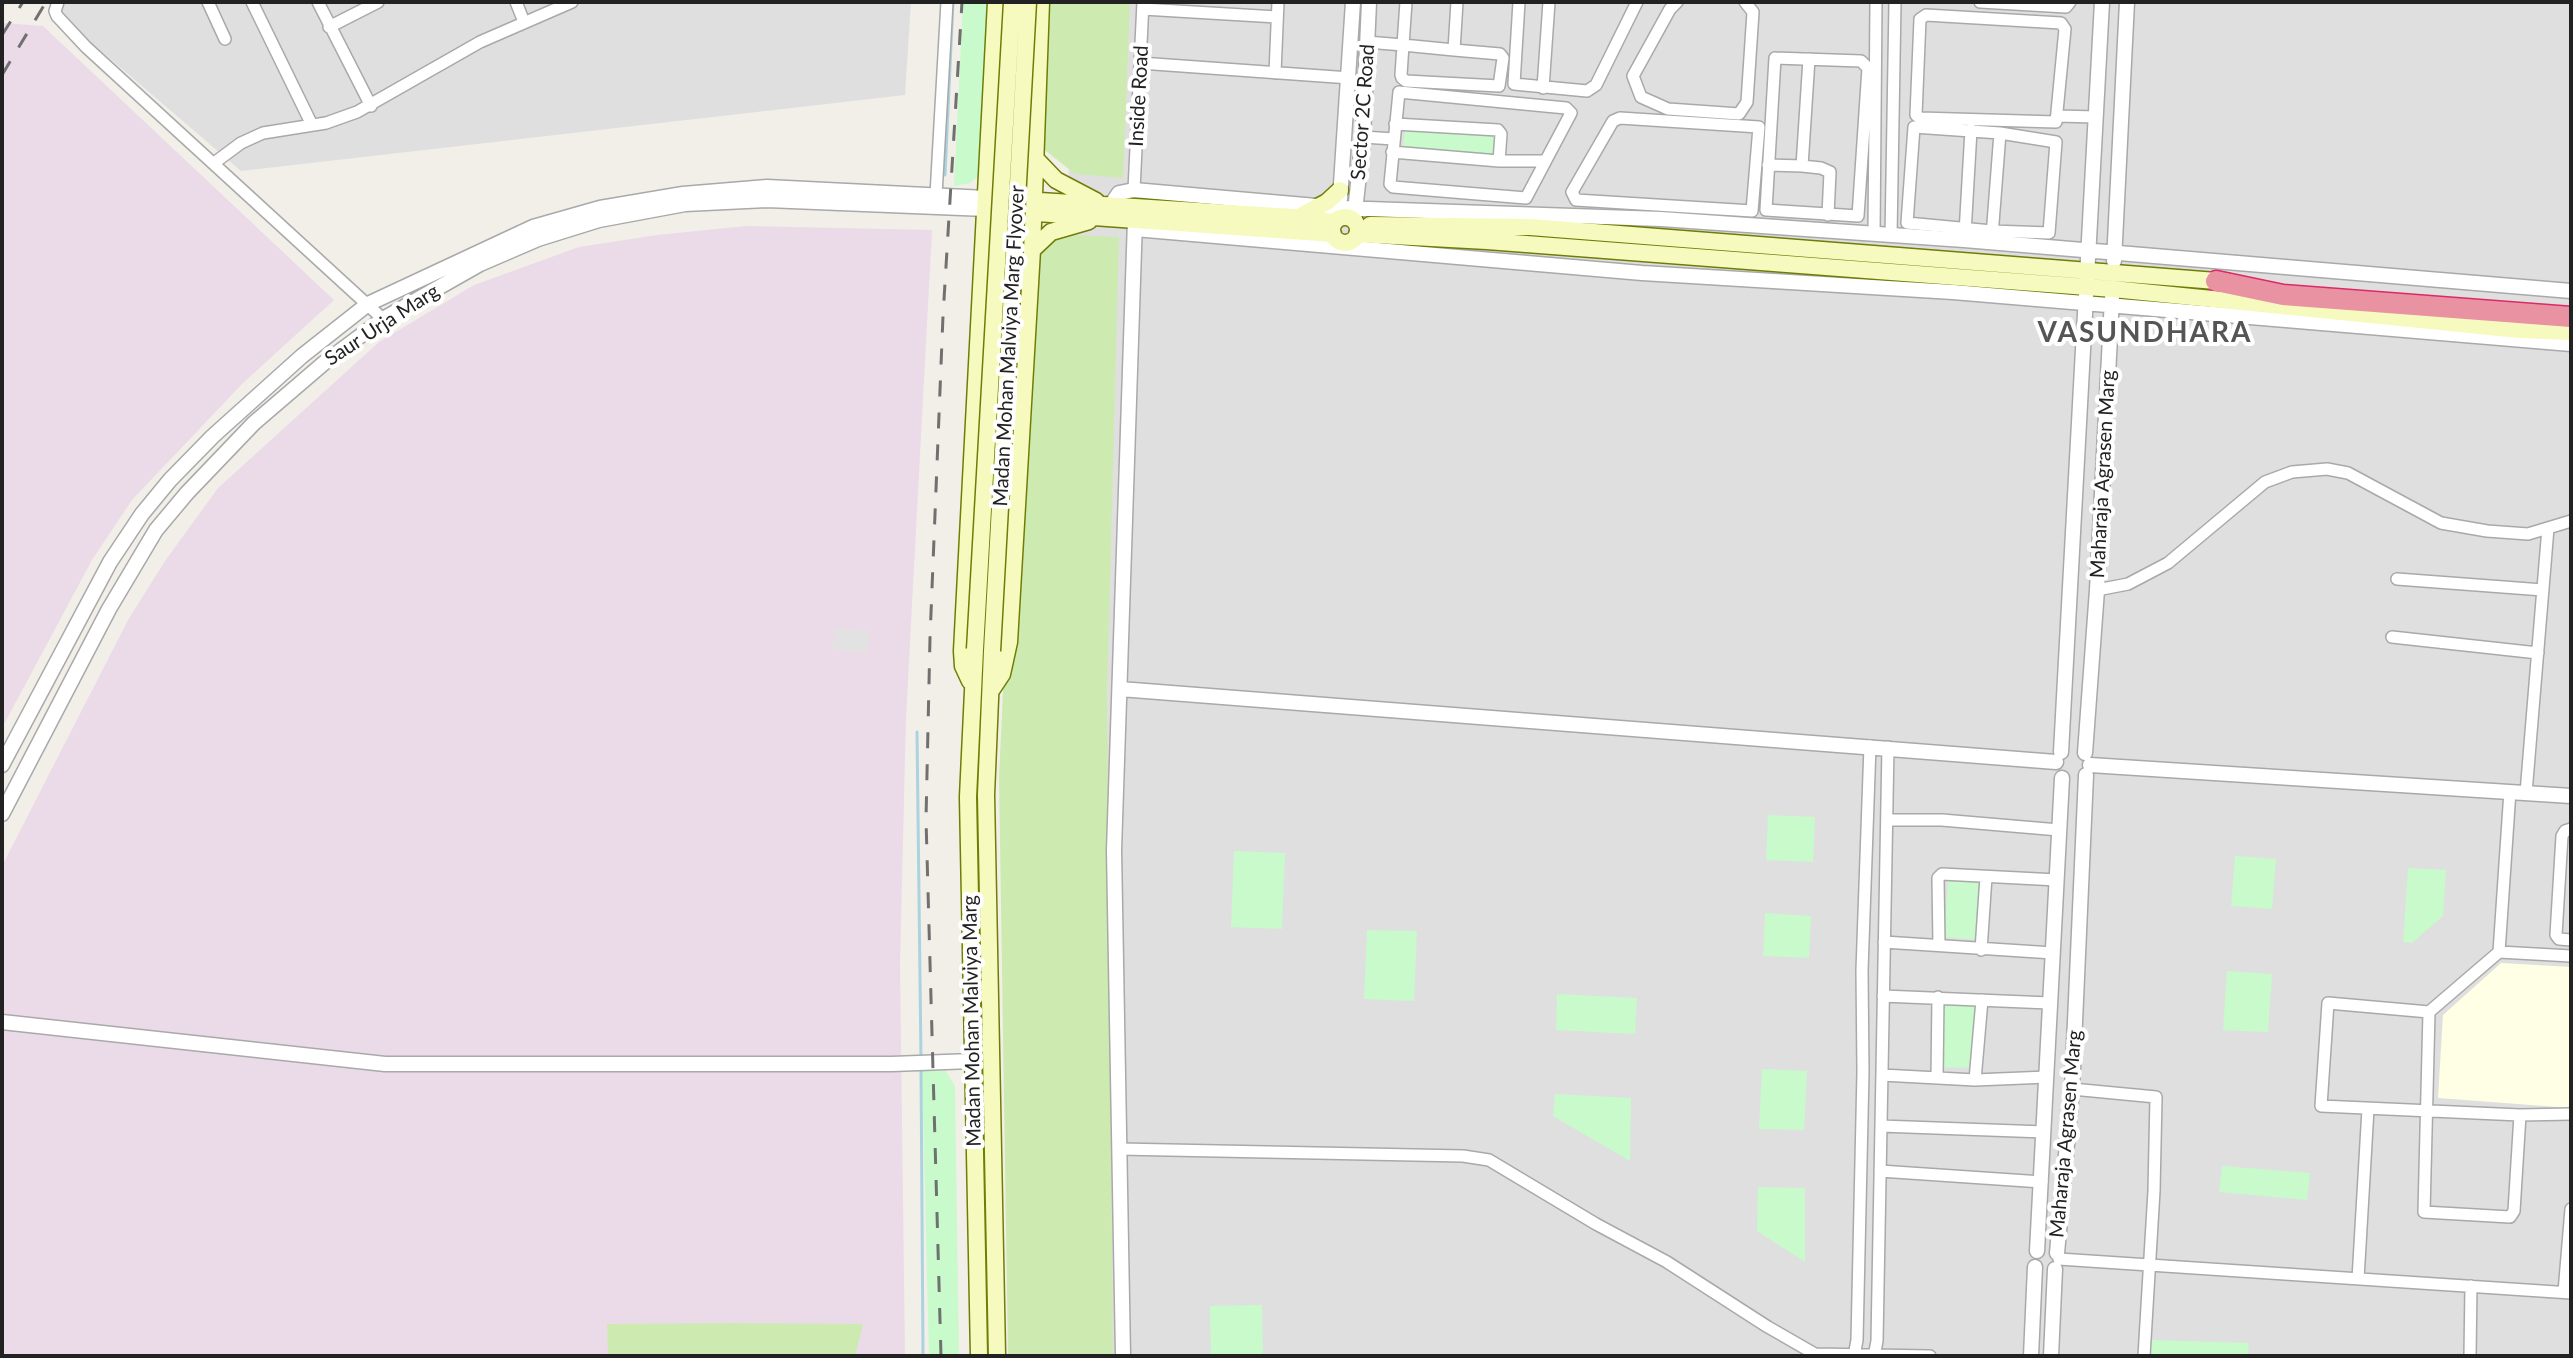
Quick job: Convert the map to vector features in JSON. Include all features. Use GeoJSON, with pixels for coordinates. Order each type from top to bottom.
{"type":"FeatureCollection","features":[{"type":"Feature","properties":{"kind":"highway"},"geometry":{"type":"LineString","coordinates":[[2216,281],[2283,295],[2571,317]]}},
{"type":"Feature","properties":{"kind":"main road"},"geometry":{"type":"LineString","coordinates":[[973,686],[966,676],[962,651],[996,2]]}},
{"type":"Feature","properties":{"kind":"main road","name":"Madan Mohan Malviya Marg Flyover"},"geometry":{"type":"LineString","coordinates":[[973,686],[1012,2]]}},
{"type":"Feature","properties":{"kind":"main road","name":"Madan Mohan Malviya Marg Flyover"},"geometry":{"type":"LineString","coordinates":[[991,690],[1028,2]]}},
{"type":"Feature","properties":{"kind":"main road"},"geometry":{"type":"LineString","coordinates":[[991,690],[1002,674],[1009,642],[1032,250],[1033,156],[1041,2]]}},
{"type":"Feature","properties":{"kind":"main road"},"geometry":{"type":"LineString","coordinates":[[1033,156],[1056,180],[1135,224],[1343,220],[1382,236],[1401,252]]}},
{"type":"Feature","properties":{"kind":"main road"},"geometry":{"type":"LineString","coordinates":[[1340,190],[1343,220]]}},
{"type":"Feature","properties":{"kind":"main road"},"geometry":{"type":"LineString","coordinates":[[986,203],[1530,227],[2087,287]]}},
{"type":"Feature","properties":{"kind":"main road"},"geometry":{"type":"LineString","coordinates":[[1032,250],[1051,232],[1105,209]]}},
{"type":"Feature","properties":{"kind":"main road"},"geometry":{"type":"LineString","coordinates":[[1382,236],[2113,289],[2519,330],[2571,332]]}},
{"type":"Feature","properties":{"kind":"main road"},"geometry":{"type":"LineString","coordinates":[[2113,289],[2216,281],[2571,308]]}},
{"type":"Feature","properties":{"kind":"main road","name":"Madan Mohan Malviya Marg"},"geometry":{"type":"LineString","coordinates":[[973,686],[968,797],[979,1356]]}},
{"type":"Feature","properties":{"kind":"main road","name":"Madan Mohan Malviya Marg"},"geometry":{"type":"LineString","coordinates":[[991,690],[986,795],[997,1356]]}},
{"type":"Feature","properties":{"kind":"street"},"geometry":{"type":"LineString","coordinates":[[58,2],[57,16],[86,47],[383,319]]}},
{"type":"Feature","properties":{"kind":"street"},"geometry":{"type":"LineString","coordinates":[[208,2],[225,39]]}},
{"type":"Feature","properties":{"kind":"street"},"geometry":{"type":"LineString","coordinates":[[252,2],[312,125]]}},
{"type":"Feature","properties":{"kind":"street"},"geometry":{"type":"LineString","coordinates":[[318,2],[371,106]]}},
{"type":"Feature","properties":{"kind":"street"},"geometry":{"type":"LineString","coordinates":[[329,27],[378,2]]}},
{"type":"Feature","properties":{"kind":"street"},"geometry":{"type":"LineString","coordinates":[[516,2],[524,22]]}},
{"type":"Feature","properties":{"kind":"street"},"geometry":{"type":"LineString","coordinates":[[214,163],[252,137],[342,118],[371,106],[480,42],[572,2]]}},
{"type":"Feature","properties":{"kind":"street"},"geometry":{"type":"LineString","coordinates":[[936,195],[947,2]]}},
{"type":"Feature","properties":{"kind":"street"},"geometry":{"type":"LineString","coordinates":[[1275,73],[1278,2]]}},
{"type":"Feature","properties":{"kind":"street","name":"Sector 2C Road"},"geometry":{"type":"LineString","coordinates":[[1340,190],[1353,2]]}},
{"type":"Feature","properties":{"kind":"street","name":"Sector 2C Road"},"geometry":{"type":"LineString","coordinates":[[1343,220],[1363,137],[1369,2]]}},
{"type":"Feature","properties":{"kind":"street"},"geometry":{"type":"LineString","coordinates":[[1367,42],[1403,45],[1502,55],[1499,86],[1406,81],[1401,75],[1403,45],[1406,2]]}},
{"type":"Feature","properties":{"kind":"street"},"geometry":{"type":"LineString","coordinates":[[1454,50],[1457,2]]}},
{"type":"Feature","properties":{"kind":"street"},"geometry":{"type":"LineString","coordinates":[[1519,2],[1513,82],[1517,86],[1591,90],[1637,2]]}},
{"type":"Feature","properties":{"kind":"street"},"geometry":{"type":"LineString","coordinates":[[1543,88],[1549,2]]}},
{"type":"Feature","properties":{"kind":"street"},"geometry":{"type":"LineString","coordinates":[[1677,2],[1670,9],[1633,76],[1641,97],[1668,109],[1739,114],[1747,102],[1753,12],[1745,2]]}},
{"type":"Feature","properties":{"kind":"street"},"geometry":{"type":"LineString","coordinates":[[1874,234],[1876,2]]}},
{"type":"Feature","properties":{"kind":"street"},"geometry":{"type":"LineString","coordinates":[[1891,236],[1895,2]]}},
{"type":"Feature","properties":{"kind":"street"},"geometry":{"type":"LineString","coordinates":[[1980,2],[2066,7],[2070,2]]}},
{"type":"Feature","properties":{"kind":"street","name":"Maharaja Agrasen Marg"},"geometry":{"type":"LineString","coordinates":[[2058,757],[2102,2]]}},
{"type":"Feature","properties":{"kind":"street","name":"Maharaja Agrasen Marg"},"geometry":{"type":"LineString","coordinates":[[2051,1356],[2072,1089],[2127,2]]}},
{"type":"Feature","properties":{"kind":"street"},"geometry":{"type":"LineString","coordinates":[[1143,6],[1193,7],[1277,17]]}},
{"type":"Feature","properties":{"kind":"street","name":"Inside Road"},"geometry":{"type":"LineString","coordinates":[[1134,190],[1143,6]]}},
{"type":"Feature","properties":{"kind":"street"},"geometry":{"type":"LineString","coordinates":[[1926,15],[2061,23],[2065,29],[2058,116],[2055,123],[1920,118],[1916,115],[1920,19],[1926,15]]}},
{"type":"Feature","properties":{"kind":"street"},"geometry":{"type":"LineString","coordinates":[[1774,59],[1861,61],[1868,68],[1860,212],[1855,216],[1772,220],[1765,209],[1774,59]]}},
{"type":"Feature","properties":{"kind":"street"},"geometry":{"type":"LineString","coordinates":[[1802,166],[1809,59]]}},
{"type":"Feature","properties":{"kind":"street"},"geometry":{"type":"LineString","coordinates":[[1140,63],[1350,78]]}},
{"type":"Feature","properties":{"kind":"street"},"geometry":{"type":"LineString","coordinates":[[1401,91],[1569,109],[1571,113],[1528,195],[1523,198],[1392,187],[1393,146],[1398,93],[1401,91]]}},
{"type":"Feature","properties":{"kind":"street"},"geometry":{"type":"LineString","coordinates":[[2058,116],[2096,117]]}},
{"type":"Feature","properties":{"kind":"street"},"geometry":{"type":"LineString","coordinates":[[1105,209],[1119,193],[1134,190],[1343,220],[1661,213],[1752,211],[1759,127],[1620,118],[1613,121],[1572,192],[1576,200],[1661,213],[1772,220],[1891,236],[1992,236],[2115,254],[2571,291]]}},
{"type":"Feature","properties":{"kind":"street"},"geometry":{"type":"LineString","coordinates":[[1395,124],[1498,130],[1501,134],[1499,161]]}},
{"type":"Feature","properties":{"kind":"street"},"geometry":{"type":"LineString","coordinates":[[1965,234],[1907,223],[1914,127],[2000,133],[2056,142],[2049,233],[1992,236]]}},
{"type":"Feature","properties":{"kind":"street"},"geometry":{"type":"LineString","coordinates":[[1965,234],[1971,130]]}},
{"type":"Feature","properties":{"kind":"street"},"geometry":{"type":"LineString","coordinates":[[1992,236],[2000,133]]}},
{"type":"Feature","properties":{"kind":"street"},"geometry":{"type":"LineString","coordinates":[[1363,137],[1393,146],[1499,161],[1545,161]]}},
{"type":"Feature","properties":{"kind":"street"},"geometry":{"type":"LineString","coordinates":[[1768,165],[1821,168],[1830,172],[1828,215]]}},
{"type":"Feature","properties":{"kind":"street","name":"Saur Urja Marg"},"geometry":{"type":"LineString","coordinates":[[2,765],[110,562],[142,514],[170,480],[274,380],[368,304],[533,227],[600,208],[683,194],[767,187],[936,195],[986,203]]}},
{"type":"Feature","properties":{"kind":"street","name":"Saur Urja Marg"},"geometry":{"type":"LineString","coordinates":[[2,814],[109,609],[156,530],[254,423],[324,363],[383,319],[480,264],[538,239],[599,220],[671,207],[767,200],[986,203]]}},
{"type":"Feature","properties":{"kind":"street"},"geometry":{"type":"LineString","coordinates":[[1123,1356],[1114,850],[1135,224],[1642,273],[1953,292],[2087,287],[2113,289],[2571,344]]}},
{"type":"Feature","properties":{"kind":"street"},"geometry":{"type":"LineString","coordinates":[[2097,590],[2128,584],[2168,563],[2265,482],[2292,472],[2327,469],[2348,473],[2441,523],[2528,534],[2571,521]]}},
{"type":"Feature","properties":{"kind":"street"},"geometry":{"type":"LineString","coordinates":[[170,480],[187,493]]}},
{"type":"Feature","properties":{"kind":"street"},"geometry":{"type":"LineString","coordinates":[[2526,793],[2548,528]]}},
{"type":"Feature","properties":{"kind":"street"},"geometry":{"type":"LineString","coordinates":[[2397,579],[2543,590]]}},
{"type":"Feature","properties":{"kind":"street"},"geometry":{"type":"LineString","coordinates":[[2392,637],[2538,653]]}},
{"type":"Feature","properties":{"kind":"street"},"geometry":{"type":"LineString","coordinates":[[1120,689],[1870,746],[2058,757],[2076,748],[2087,764]]}},
{"type":"Feature","properties":{"kind":"street"},"geometry":{"type":"LineString","coordinates":[[1854,1356],[1858,1324],[1862,970],[1870,746]]}},
{"type":"Feature","properties":{"kind":"street"},"geometry":{"type":"LineString","coordinates":[[1874,1356],[1877,1341],[1888,747]]}},
{"type":"Feature","properties":{"kind":"street"},"geometry":{"type":"LineString","coordinates":[[2058,757],[2057,772],[2062,778],[2077,781],[2087,764]]}},
{"type":"Feature","properties":{"kind":"street"},"geometry":{"type":"LineString","coordinates":[[2087,764],[2571,796]]}},
{"type":"Feature","properties":{"kind":"street","name":"Maharaja Agrasen Marg"},"geometry":{"type":"LineString","coordinates":[[2031,1356],[2062,778]]}},
{"type":"Feature","properties":{"kind":"street"},"geometry":{"type":"LineString","coordinates":[[2499,952],[2510,791]]}},
{"type":"Feature","properties":{"kind":"street"},"geometry":{"type":"LineString","coordinates":[[1887,820],[1942,820],[2059,830]]}},
{"type":"Feature","properties":{"kind":"street"},"geometry":{"type":"LineString","coordinates":[[2571,829],[2562,836],[2566,888],[2556,935],[2559,939],[2571,940]]}},
{"type":"Feature","properties":{"kind":"street"},"geometry":{"type":"LineString","coordinates":[[1939,945],[1939,876],[2057,880]]}},
{"type":"Feature","properties":{"kind":"street"},"geometry":{"type":"LineString","coordinates":[[1981,950],[1986,877]]}},
{"type":"Feature","properties":{"kind":"street"},"geometry":{"type":"LineString","coordinates":[[1884,942],[2053,953]]}},
{"type":"Feature","properties":{"kind":"street"},"geometry":{"type":"LineString","coordinates":[[2571,956],[2499,952],[2429,1012],[2328,1003],[2321,1106],[2520,1115],[2571,1114]]}},
{"type":"Feature","properties":{"kind":"street"},"geometry":{"type":"LineString","coordinates":[[1883,996],[2049,1003]]}},
{"type":"Feature","properties":{"kind":"street"},"geometry":{"type":"LineString","coordinates":[[1937,1077],[1938,997]]}},
{"type":"Feature","properties":{"kind":"street"},"geometry":{"type":"LineString","coordinates":[[1975,1080],[1982,1000]]}},
{"type":"Feature","properties":{"kind":"street"},"geometry":{"type":"LineString","coordinates":[[2429,1012],[2424,1212],[2507,1217],[2514,1211],[2520,1115]]}},
{"type":"Feature","properties":{"kind":"street"},"geometry":{"type":"LineString","coordinates":[[2,1022],[385,1064],[972,1061]]}},
{"type":"Feature","properties":{"kind":"street"},"geometry":{"type":"LineString","coordinates":[[1882,1075],[1975,1080],[2047,1077]]}},
{"type":"Feature","properties":{"kind":"street"},"geometry":{"type":"LineString","coordinates":[[2072,1089],[2156,1097],[2144,1356]]}},
{"type":"Feature","properties":{"kind":"street"},"geometry":{"type":"LineString","coordinates":[[2358,1279],[2368,1109]]}},
{"type":"Feature","properties":{"kind":"street"},"geometry":{"type":"LineString","coordinates":[[1881,1126],[2044,1132]]}},
{"type":"Feature","properties":{"kind":"street"},"geometry":{"type":"LineString","coordinates":[[1120,1149],[1463,1156],[1489,1160],[1667,1262],[1802,1347],[1828,1356],[1930,1356]]}},
{"type":"Feature","properties":{"kind":"street"},"geometry":{"type":"LineString","coordinates":[[1880,1171],[2042,1182]]}},
{"type":"Feature","properties":{"kind":"street"},"geometry":{"type":"LineString","coordinates":[[2036,1259],[2045,1273],[2057,1260],[2568,1293],[2571,1209]]}},
{"type":"Feature","properties":{"kind":"street","name":"Maharaja Agrasen Marg"},"geometry":{"type":"LineString","coordinates":[[2036,1259],[2045,1247],[2057,1260]]}},
{"type":"Feature","properties":{"kind":"street"},"geometry":{"type":"LineString","coordinates":[[2470,1356],[2471,1286]]}},
{"type":"Feature","properties":{"kind":"shaded area"},"geometry":{"type":"Polygon","coordinates":[[[64,2],[911,2],[905,95],[241,171],[58,14],[64,2]]]}},
{"type":"Feature","properties":{"kind":"shaded area","name":"VASUNDHARA"},"geometry":{"type":"Polygon","coordinates":[[[1070,2],[2571,2],[2571,1356],[1060,1356],[1070,2]]]}},
{"type":"Feature","properties":{"kind":"shaded area"},"geometry":{"type":"Polygon","coordinates":[[[2,23],[43,26],[334,300],[242,384],[132,500],[92,560],[2,728],[2,23]]]}},
{"type":"Feature","properties":{"kind":"shaded area"},"geometry":{"type":"Polygon","coordinates":[[[746,226],[932,230],[906,718],[900,963],[905,1356],[2,1356],[2,866],[128,620],[165,561],[218,488],[379,342],[474,285],[579,247],[746,226]]]}},
{"type":"Feature","properties":{"kind":"shaded area"},"geometry":{"type":"Polygon","coordinates":[[[835,628],[869,631],[867,653],[833,650],[835,628]]]}},
{"type":"Feature","properties":{"kind":"shaded area"},"geometry":{"type":"Polygon","coordinates":[[[2501,963],[2571,967],[2571,1108],[2438,1098],[2443,1015],[2501,963]]]}},
{"type":"Feature","properties":{"kind":"green space"},"geometry":{"type":"Polygon","coordinates":[[[963,2],[993,2],[981,174],[970,183],[954,186],[963,2]]]}},
{"type":"Feature","properties":{"kind":"green space"},"geometry":{"type":"Polygon","coordinates":[[[1036,2],[1130,2],[1123,178],[1075,174],[1041,147],[1036,2]]]}},
{"type":"Feature","properties":{"kind":"green space"},"geometry":{"type":"Polygon","coordinates":[[[1405,127],[1495,135],[1493,155],[1403,148],[1405,127]]]}},
{"type":"Feature","properties":{"kind":"green space"},"geometry":{"type":"Polygon","coordinates":[[[1069,235],[1119,237],[1107,694],[1113,1356],[1008,1356],[999,777],[1022,285],[1035,254],[1048,239],[1069,235]]]}},
{"type":"Feature","properties":{"kind":"green space"},"geometry":{"type":"Polygon","coordinates":[[[1768,815],[1815,817],[1813,862],[1766,860],[1768,815]]]}},
{"type":"Feature","properties":{"kind":"green space"},"geometry":{"type":"Polygon","coordinates":[[[1234,851],[1285,853],[1282,929],[1231,927],[1234,851]]]}},
{"type":"Feature","properties":{"kind":"green space"},"geometry":{"type":"Polygon","coordinates":[[[2235,856],[2276,859],[2272,909],[2231,906],[2235,856]]]}},
{"type":"Feature","properties":{"kind":"green space"},"geometry":{"type":"Polygon","coordinates":[[[2408,868],[2446,870],[2443,916],[2412,943],[2403,942],[2408,868]]]}},
{"type":"Feature","properties":{"kind":"green space"},"geometry":{"type":"Polygon","coordinates":[[[1948,881],[1983,883],[1980,940],[1944,937],[1948,881]]]}},
{"type":"Feature","properties":{"kind":"green space"},"geometry":{"type":"Polygon","coordinates":[[[1765,913],[1811,916],[1809,958],[1763,956],[1765,913]]]}},
{"type":"Feature","properties":{"kind":"green space"},"geometry":{"type":"Polygon","coordinates":[[[1367,930],[1417,931],[1414,1001],[1364,999],[1367,930]]]}},
{"type":"Feature","properties":{"kind":"green space"},"geometry":{"type":"Polygon","coordinates":[[[2227,971],[2272,974],[2268,1032],[2223,1030],[2227,971]]]}},
{"type":"Feature","properties":{"kind":"green space"},"geometry":{"type":"Polygon","coordinates":[[[1557,994],[1637,998],[1635,1034],[1556,1030],[1557,994]]]}},
{"type":"Feature","properties":{"kind":"green space"},"geometry":{"type":"Polygon","coordinates":[[[1944,998],[1978,999],[1975,1068],[1941,1067],[1944,998]]]}},
{"type":"Feature","properties":{"kind":"green space"},"geometry":{"type":"Polygon","coordinates":[[[1762,1069],[1807,1071],[1804,1130],[1759,1129],[1762,1069]]]}},
{"type":"Feature","properties":{"kind":"green space"},"geometry":{"type":"Polygon","coordinates":[[[922,1070],[946,1071],[955,1086],[959,1356],[929,1356],[922,1070]]]}},
{"type":"Feature","properties":{"kind":"green space"},"geometry":{"type":"Polygon","coordinates":[[[1555,1094],[1631,1098],[1630,1161],[1553,1116],[1555,1094]]]}},
{"type":"Feature","properties":{"kind":"green space"},"geometry":{"type":"Polygon","coordinates":[[[2222,1166],[2310,1173],[2307,1200],[2219,1192],[2222,1166]]]}},
{"type":"Feature","properties":{"kind":"green space"},"geometry":{"type":"Polygon","coordinates":[[[1758,1187],[1805,1188],[1805,1262],[1757,1231],[1758,1187]]]}},
{"type":"Feature","properties":{"kind":"green space"},"geometry":{"type":"Polygon","coordinates":[[[1262,1305],[1263,1356],[1211,1356],[1210,1306],[1262,1305]]]}},
{"type":"Feature","properties":{"kind":"green space"},"geometry":{"type":"Polygon","coordinates":[[[607,1324],[863,1324],[855,1356],[608,1356],[607,1324]]]}},
{"type":"Feature","properties":{"kind":"green space"},"geometry":{"type":"Polygon","coordinates":[[[2151,1340],[2249,1343],[2248,1356],[2150,1356],[2151,1340]]]}},
{"type":"Feature","properties":{"kind":"waterway"},"geometry":{"type":"LineString","coordinates":[[945,175],[953,2]]}},
{"type":"Feature","properties":{"kind":"waterway"},"geometry":{"type":"LineString","coordinates":[[917,732],[921,1060]]}},
{"type":"Feature","properties":{"kind":"waterway"},"geometry":{"type":"LineString","coordinates":[[921,1068],[923,1356]]}},
{"type":"Feature","properties":{"kind":"railway"},"geometry":{"type":"LineString","coordinates":[[2,35],[23,2]]}},
{"type":"Feature","properties":{"kind":"railway"},"geometry":{"type":"LineString","coordinates":[[2,75],[46,2]]}},
{"type":"Feature","properties":{"kind":"railway"},"geometry":{"type":"LineString","coordinates":[[941,1356],[926,819],[943,316],[962,2]]}},
{"type":"Feature","properties":{"kind":"district","name":"VASUNDHARA"},"geometry":{"type":"Point","coordinates":[2145,333]}}]}
